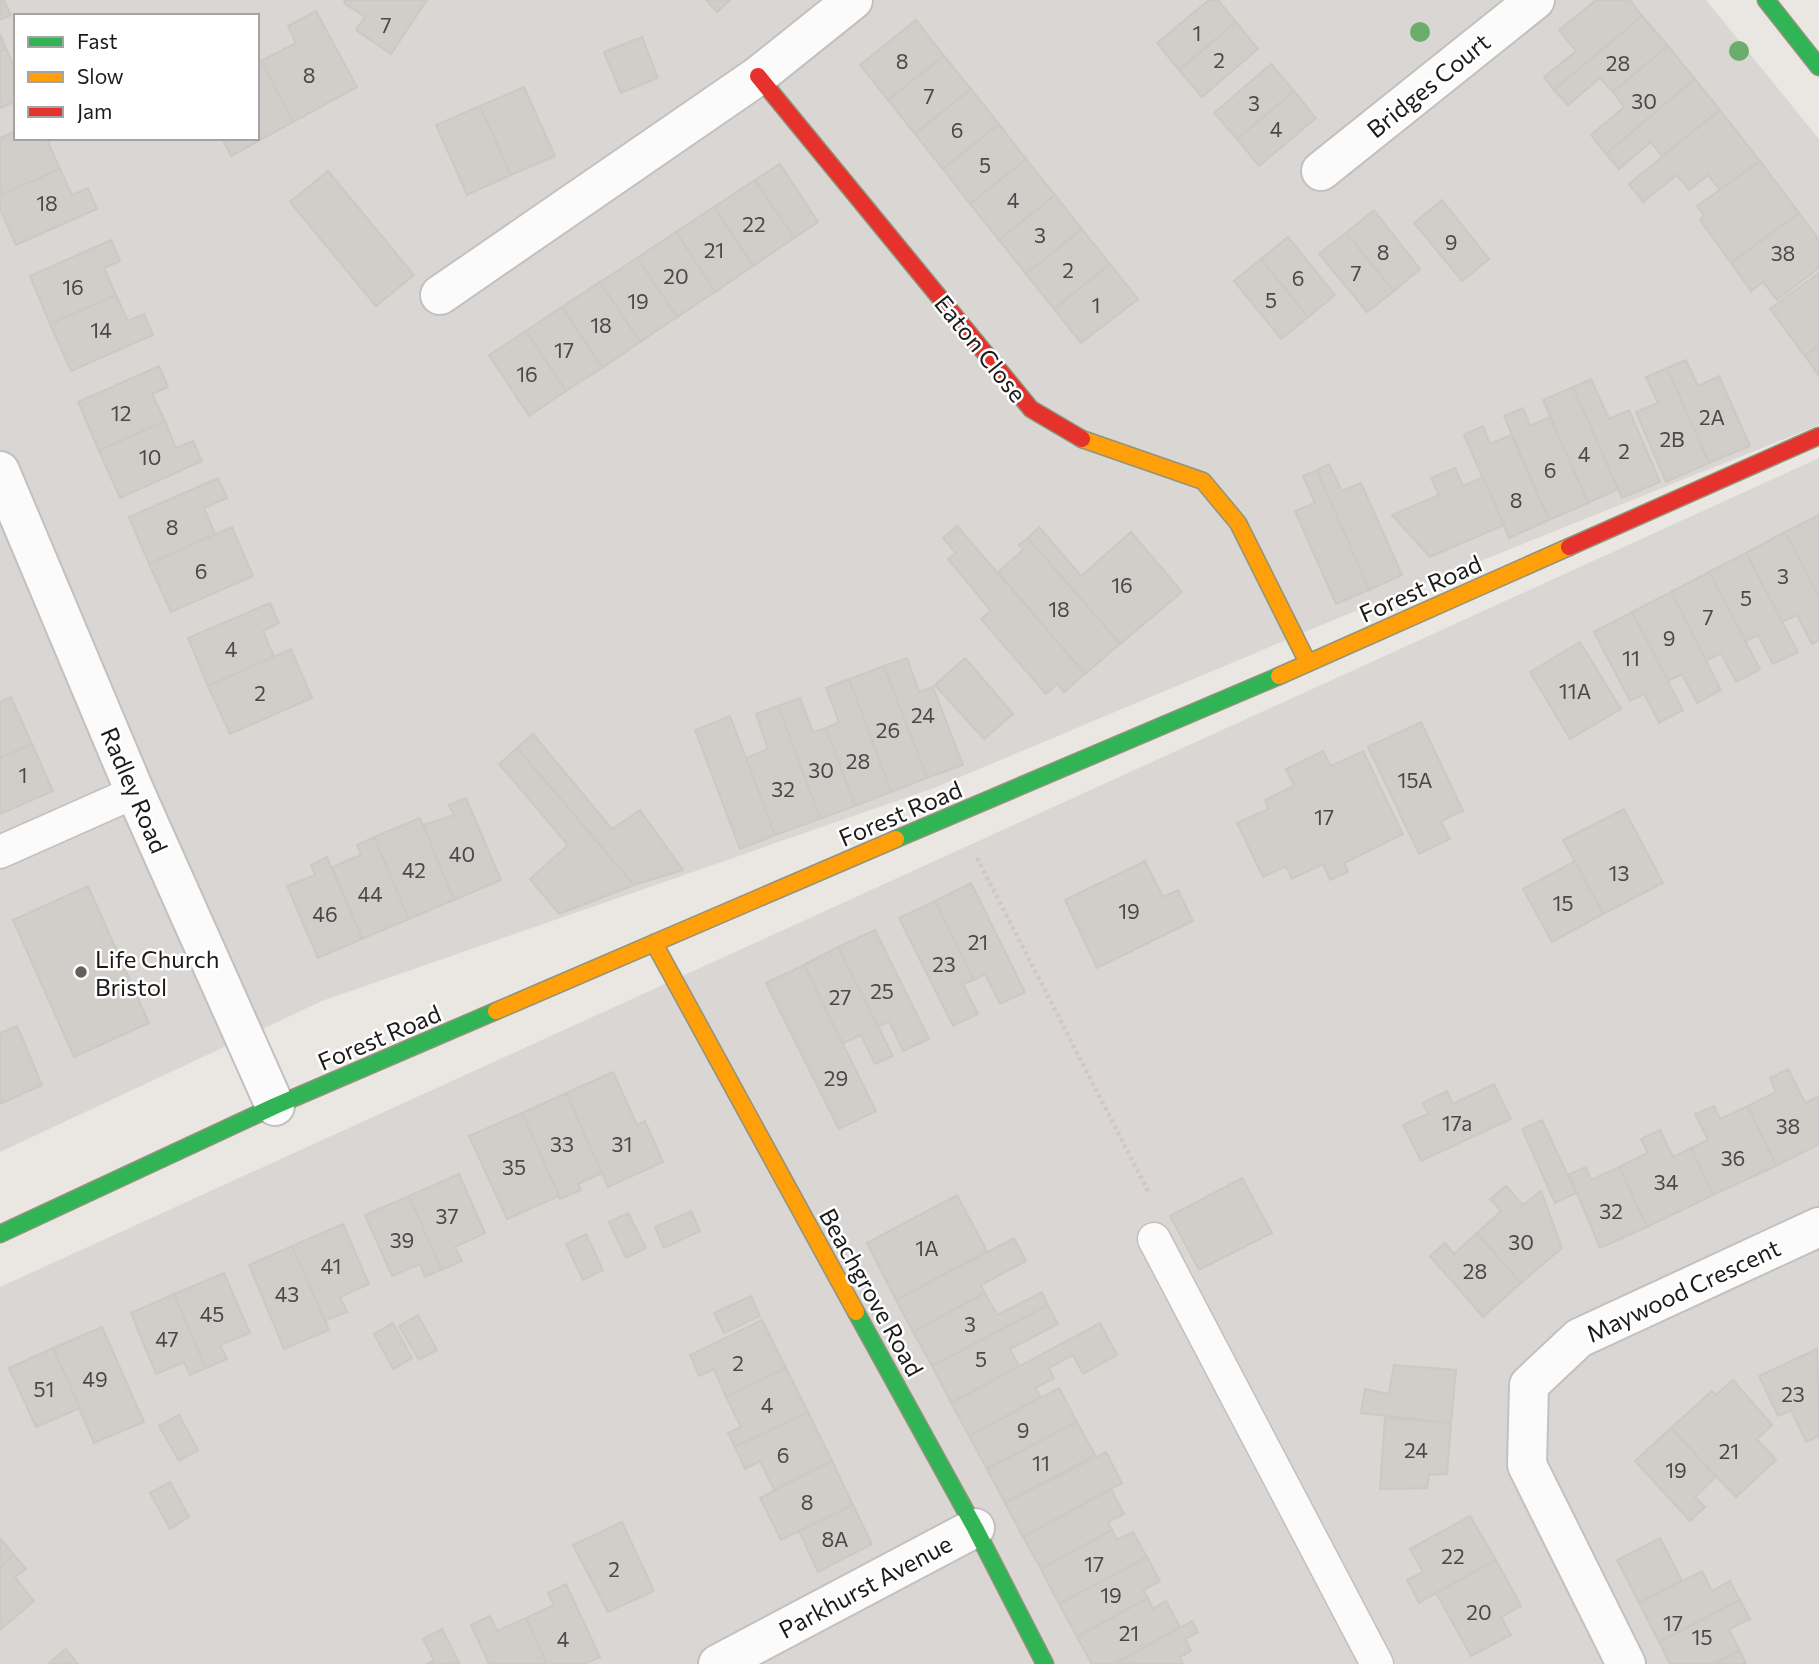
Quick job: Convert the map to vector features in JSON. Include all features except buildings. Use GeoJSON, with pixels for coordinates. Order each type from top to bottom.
{"type":"FeatureCollection","features":[{"type":"Feature","properties":{"kind":"main road"},"geometry":{"type":"LineString","coordinates":[[1766,0],[1819,67]]}},
{"type":"Feature","properties":{"kind":"main road","name":"Eaton Close"},"geometry":{"type":"LineString","coordinates":[[758,76],[1031,409],[1074,436],[1203,481],[1238,523],[1308,663]]}},
{"type":"Feature","properties":{"kind":"main road","name":"Forest Road"},"geometry":{"type":"LineString","coordinates":[[0,1234],[275,1106],[1308,663],[1819,436]]}},
{"type":"Feature","properties":{"kind":"main road","name":"Beachgrove Road"},"geometry":{"type":"LineString","coordinates":[[654,943],[975,1528],[1045,1664]]}},
{"type":"Feature","properties":{"kind":"street"},"geometry":{"type":"LineString","coordinates":[[440,295],[758,76],[853,0]]}},
{"type":"Feature","properties":{"kind":"street","name":"Bridges Court"},"geometry":{"type":"LineString","coordinates":[[1321,171],[1535,0]]}},
{"type":"Feature","properties":{"kind":"street","name":"Radley Road"},"geometry":{"type":"LineString","coordinates":[[0,471],[135,792],[275,1106]]}},
{"type":"Feature","properties":{"kind":"street","name":"Maywood Crescent"},"geometry":{"type":"LineString","coordinates":[[1626,1664],[1527,1465],[1529,1385],[1579,1338],[1819,1227]]}},
{"type":"Feature","properties":{"kind":"street","name":"Parkhurst Avenue"},"geometry":{"type":"LineString","coordinates":[[718,1664],[975,1528]]}},
{"type":"Feature","properties":{"kind":"lane"},"geometry":{"type":"LineString","coordinates":[[0,852],[135,792]]}},
{"type":"Feature","properties":{"kind":"lane"},"geometry":{"type":"LineString","coordinates":[[1154,1239],[1377,1664]]}},
{"type":"Feature","properties":{"kind":"path"},"geometry":{"type":"LineString","coordinates":[[954,814],[1169,1232],[1154,1239]]}},
{"type":"Feature","properties":{"kind":"shaded area"},"geometry":{"type":"Polygon","coordinates":[[[0,0],[1706,0],[1819,139],[1819,425],[1336,619],[934,788],[322,1001],[0,1152],[0,0]]]}},
{"type":"Feature","properties":{"kind":"shaded area"},"geometry":{"type":"Polygon","coordinates":[[[1819,458],[1819,1664],[0,1664],[0,1287],[1819,458]]]}},
{"type":"Feature","properties":{"kind":"traffic: fast"},"geometry":{"type":"LineString","coordinates":[[1766,0],[1819,67]]}},
{"type":"Feature","properties":{"kind":"traffic: fast"},"geometry":{"type":"LineString","coordinates":[[896,839],[1279,676]]}},
{"type":"Feature","properties":{"kind":"traffic: fast"},"geometry":{"type":"LineString","coordinates":[[0,1234],[275,1106],[496,1011]]}},
{"type":"Feature","properties":{"kind":"traffic: fast"},"geometry":{"type":"LineString","coordinates":[[856,1312],[975,1528],[1045,1664]]}},
{"type":"Feature","properties":{"kind":"traffic: slow"},"geometry":{"type":"LineString","coordinates":[[1082,439],[1203,481],[1238,523],[1308,663]]}},
{"type":"Feature","properties":{"kind":"traffic: slow"},"geometry":{"type":"LineString","coordinates":[[1279,676],[1569,547]]}},
{"type":"Feature","properties":{"kind":"traffic: slow"},"geometry":{"type":"LineString","coordinates":[[496,1011],[896,839]]}},
{"type":"Feature","properties":{"kind":"traffic: slow"},"geometry":{"type":"LineString","coordinates":[[654,943],[856,1312]]}},
{"type":"Feature","properties":{"kind":"traffic: jam"},"geometry":{"type":"LineString","coordinates":[[758,76],[1031,409],[1082,439]]}},
{"type":"Feature","properties":{"kind":"traffic: jam"},"geometry":{"type":"LineString","coordinates":[[1569,547],[1819,436]]}},
{"type":"Feature","properties":{"kind":"place","name":"Life Church Bristol"},"geometry":{"type":"Point","coordinates":[81,972]}}]}
